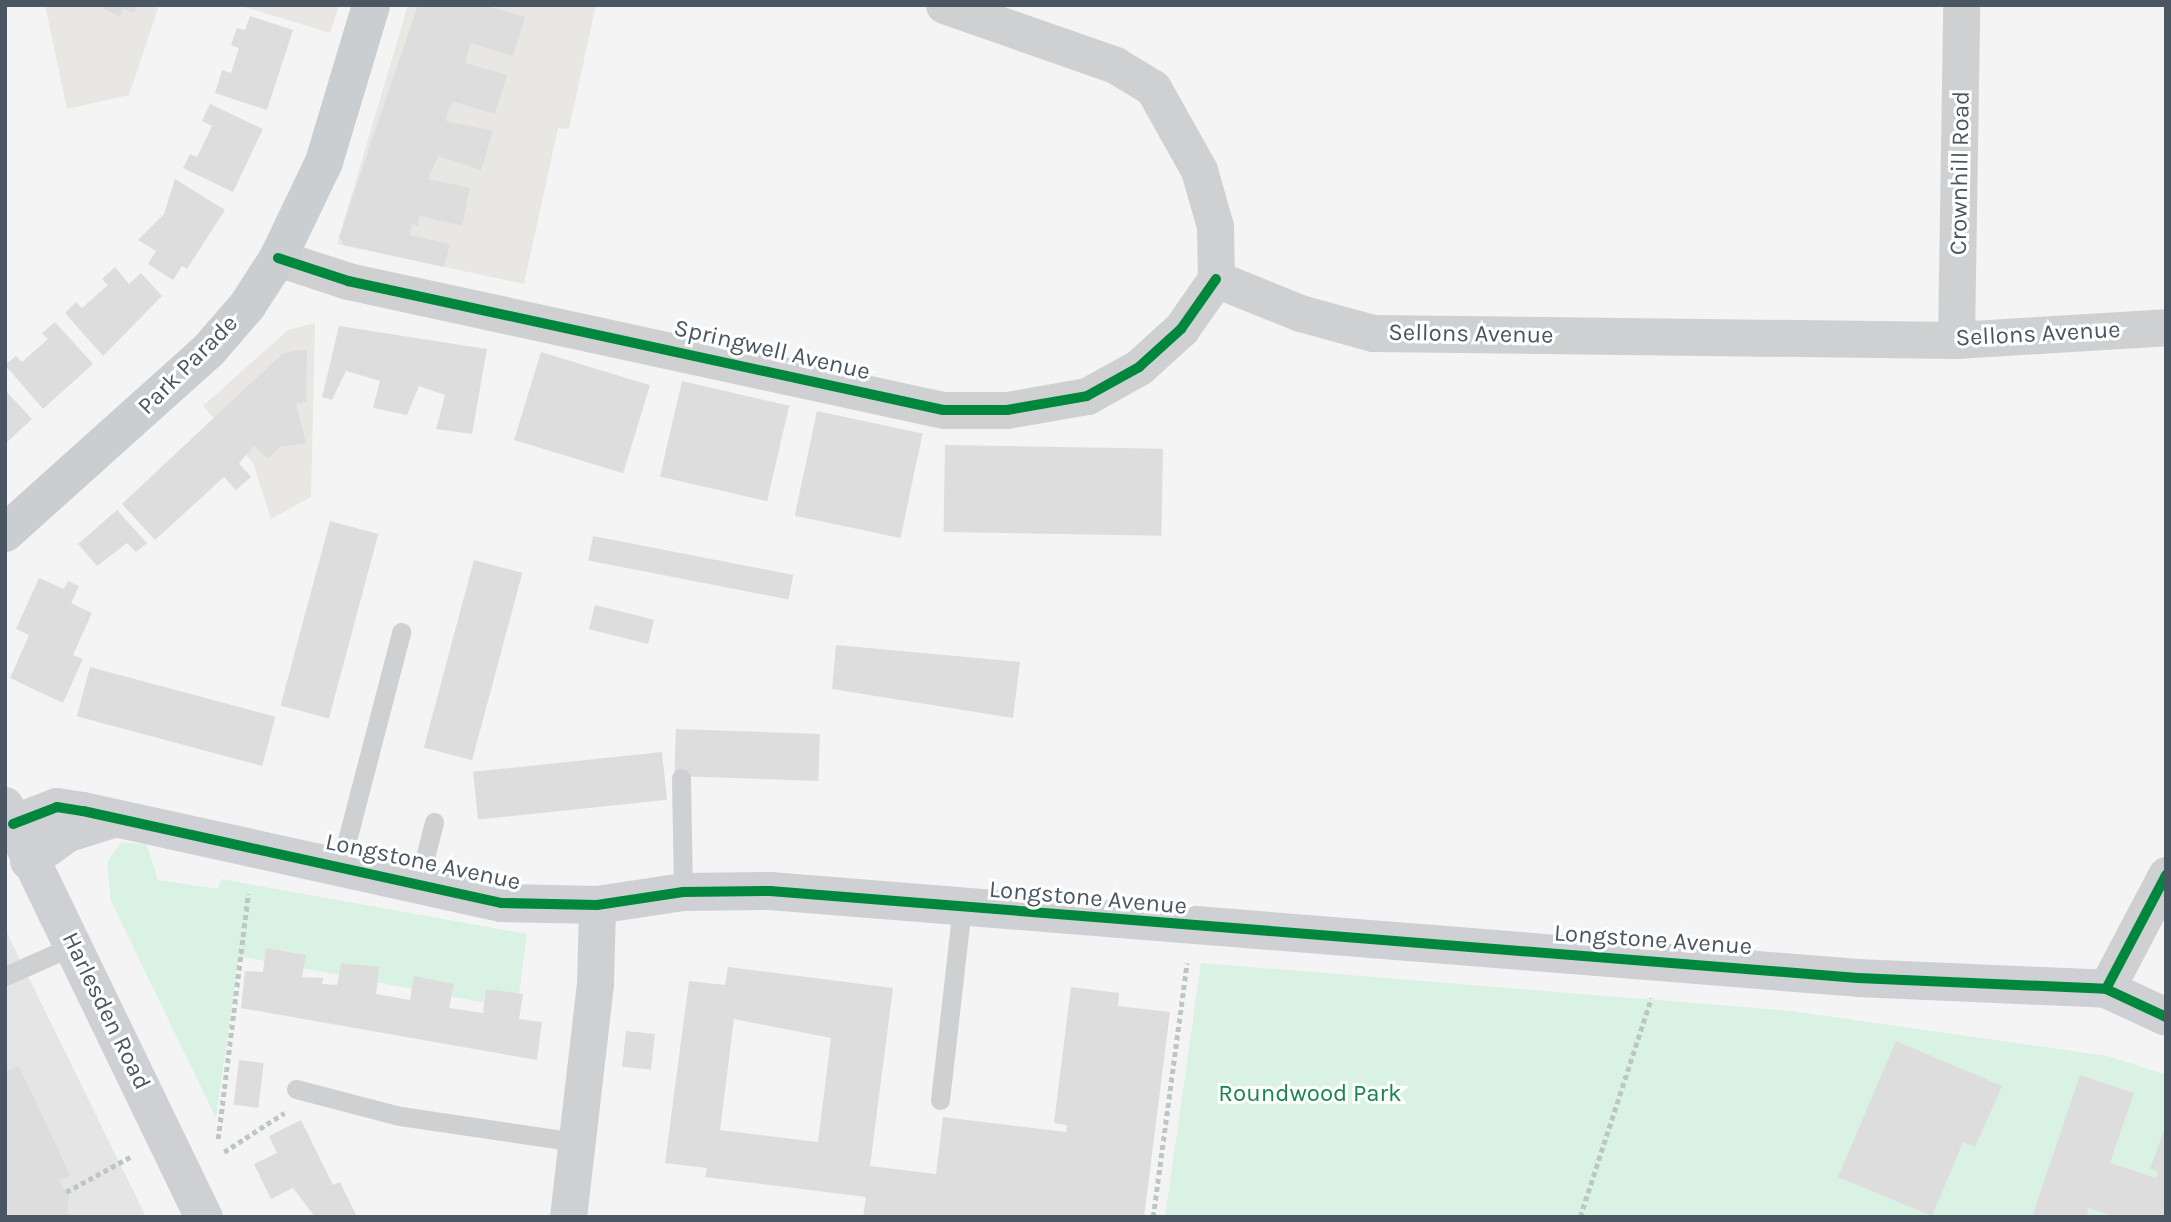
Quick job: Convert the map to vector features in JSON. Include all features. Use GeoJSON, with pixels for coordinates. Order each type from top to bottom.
{"type":"FeatureCollection","features":[{"type":"Feature","properties":{"kind":"main road","name":"Park Parade"},"geometry":{"type":"LineString","coordinates":[[7,539],[208,351],[278,258],[324,162],[371,5]]}},
{"type":"Feature","properties":{"kind":"street"},"geometry":{"type":"LineString","coordinates":[[944,5],[1115,65],[1153,88],[1199,170],[1214,226],[1216,279]]}},
{"type":"Feature","properties":{"kind":"street","name":"Crownhill Road"},"geometry":{"type":"LineString","coordinates":[[1956,340],[1961,5]]}},
{"type":"Feature","properties":{"kind":"street","name":"Springwell Avenue"},"geometry":{"type":"LineString","coordinates":[[278,258],[348,281],[943,410],[1007,410],[1087,396],[1139,368],[1181,329],[1216,279]]}},
{"type":"Feature","properties":{"kind":"street","name":"Sellons Avenue"},"geometry":{"type":"LineString","coordinates":[[1216,279],[1300,313],[1373,333],[1956,340],[2166,327]]}},
{"type":"Feature","properties":{"kind":"street","name":"Longstone Avenue"},"geometry":{"type":"LineString","coordinates":[[9,815],[57,807],[502,903],[597,905],[683,892],[770,891],[1192,927],[1655,961],[2106,989],[2166,1017]]}},
{"type":"Feature","properties":{"kind":"street","name":"Harlesden Road"},"geometry":{"type":"LineString","coordinates":[[9,815],[29,861],[75,945],[204,1217]]}},
{"type":"Feature","properties":{"kind":"street","name":"Longstone Avenue"},"geometry":{"type":"LineString","coordinates":[[29,861],[68,832],[113,819]]}},
{"type":"Feature","properties":{"kind":"street"},"geometry":{"type":"LineString","coordinates":[[2106,989],[2166,875]]}},
{"type":"Feature","properties":{"kind":"street"},"geometry":{"type":"LineString","coordinates":[[568,1217],[578,1142],[597,905]]}},
{"type":"Feature","properties":{"kind":"lane"},"geometry":{"type":"LineString","coordinates":[[340,867],[401,632]]}},
{"type":"Feature","properties":{"kind":"lane"},"geometry":{"type":"LineString","coordinates":[[681,778],[683,892]]}},
{"type":"Feature","properties":{"kind":"lane"},"geometry":{"type":"LineString","coordinates":[[418,885],[434,822]]}},
{"type":"Feature","properties":{"kind":"lane"},"geometry":{"type":"LineString","coordinates":[[940,1100],[962,908]]}},
{"type":"Feature","properties":{"kind":"lane"},"geometry":{"type":"LineString","coordinates":[[5,976],[75,945]]}},
{"type":"Feature","properties":{"kind":"lane"},"geometry":{"type":"LineString","coordinates":[[305,1091],[400,1116],[578,1142]]}},
{"type":"Feature","properties":{"kind":"path"},"geometry":{"type":"LineString","coordinates":[[218,1139],[248,894]]}},
{"type":"Feature","properties":{"kind":"path"},"geometry":{"type":"LineString","coordinates":[[1153,1217],[1192,927]]}},
{"type":"Feature","properties":{"kind":"path"},"geometry":{"type":"LineString","coordinates":[[1580,1217],[1651,999],[1655,961]]}},
{"type":"Feature","properties":{"kind":"path"},"geometry":{"type":"LineString","coordinates":[[224,1152],[305,1091]]}},
{"type":"Feature","properties":{"kind":"path"},"geometry":{"type":"LineString","coordinates":[[66,1192],[142,1150]]}},
{"type":"Feature","properties":{"kind":"shaded area"},"geometry":{"type":"Polygon","coordinates":[[[45,5],[159,5],[129,95],[67,109],[45,5]]]}},
{"type":"Feature","properties":{"kind":"shaded area"},"geometry":{"type":"Polygon","coordinates":[[[238,5],[339,5],[330,33],[238,5]]]}},
{"type":"Feature","properties":{"kind":"shaded area"},"geometry":{"type":"Polygon","coordinates":[[[408,5],[596,5],[569,129],[558,128],[524,284],[337,244],[408,5]]]}},
{"type":"Feature","properties":{"kind":"shaded area"},"geometry":{"type":"Polygon","coordinates":[[[315,323],[311,497],[271,519],[253,463],[203,406],[288,330],[315,323]]]}},
{"type":"Feature","properties":{"kind":"shaded area"},"geometry":{"type":"Polygon","coordinates":[[[5,929],[146,1217],[5,1217],[5,929]]]}},
{"type":"Feature","properties":{"kind":"green space"},"geometry":{"type":"Polygon","coordinates":[[[121,842],[147,845],[158,880],[218,889],[221,879],[527,934],[517,1009],[239,956],[216,1118],[111,901],[107,862],[121,842]]]}},
{"type":"Feature","properties":{"kind":"green space","name":"Roundwood Park"},"geometry":{"type":"Polygon","coordinates":[[[1201,963],[1791,1011],[2108,1056],[2166,1075],[2166,1217],[1165,1217],[1201,963]]]}},
{"type":"Feature","properties":{"kind":"building"},"geometry":{"type":"Polygon","coordinates":[[[98,5],[137,5],[134,13],[123,9],[120,17],[98,5]]]}},
{"type":"Feature","properties":{"kind":"building"},"geometry":{"type":"Polygon","coordinates":[[[418,5],[484,5],[525,17],[513,56],[470,43],[465,63],[507,75],[495,114],[454,102],[448,110],[446,121],[493,131],[481,170],[438,156],[428,179],[470,188],[462,226],[420,216],[418,226],[412,224],[410,235],[450,244],[444,267],[344,245],[339,237],[418,5]]]}},
{"type":"Feature","properties":{"kind":"building"},"geometry":{"type":"Polygon","coordinates":[[[250,16],[293,30],[267,110],[215,93],[222,70],[231,73],[239,48],[231,45],[237,28],[245,30],[250,16]]]}},
{"type":"Feature","properties":{"kind":"building"},"geometry":{"type":"Polygon","coordinates":[[[210,104],[263,129],[233,192],[183,168],[190,154],[197,157],[212,126],[202,121],[210,104]]]}},
{"type":"Feature","properties":{"kind":"building"},"geometry":{"type":"Polygon","coordinates":[[[175,179],[225,210],[187,269],[182,266],[173,280],[148,264],[156,251],[138,240],[164,214],[175,179]]]}},
{"type":"Feature","properties":{"kind":"building"},"geometry":{"type":"Polygon","coordinates":[[[115,267],[129,284],[141,273],[162,296],[103,356],[65,313],[76,302],[82,308],[108,285],[102,279],[115,267]]]}},
{"type":"Feature","properties":{"kind":"building"},"geometry":{"type":"Polygon","coordinates":[[[55,322],[93,364],[43,409],[5,365],[16,356],[22,362],[48,339],[42,333],[55,322]]]}},
{"type":"Feature","properties":{"kind":"building"},"geometry":{"type":"Polygon","coordinates":[[[339,326],[487,349],[472,434],[436,429],[445,395],[419,386],[407,415],[373,408],[380,381],[346,371],[332,400],[322,397],[339,326]]]}},
{"type":"Feature","properties":{"kind":"building"},"geometry":{"type":"Polygon","coordinates":[[[307,349],[306,402],[296,403],[306,443],[279,447],[268,459],[254,446],[239,463],[251,477],[236,490],[224,477],[155,540],[122,504],[283,353],[307,349]]]}},
{"type":"Feature","properties":{"kind":"building"},"geometry":{"type":"Polygon","coordinates":[[[541,352],[650,385],[623,473],[514,440],[541,352]]]}},
{"type":"Feature","properties":{"kind":"building"},"geometry":{"type":"Polygon","coordinates":[[[682,381],[789,406],[767,501],[660,476],[682,381]]]}},
{"type":"Feature","properties":{"kind":"building"},"geometry":{"type":"Polygon","coordinates":[[[5,390],[32,419],[5,444],[5,390]]]}},
{"type":"Feature","properties":{"kind":"building"},"geometry":{"type":"Polygon","coordinates":[[[817,411],[923,433],[900,538],[795,516],[817,411]]]}},
{"type":"Feature","properties":{"kind":"building"},"geometry":{"type":"Polygon","coordinates":[[[945,445],[1163,449],[1161,536],[943,532],[945,445]]]}},
{"type":"Feature","properties":{"kind":"building"},"geometry":{"type":"Polygon","coordinates":[[[117,510],[147,543],[136,552],[127,543],[97,566],[78,544],[117,510]]]}},
{"type":"Feature","properties":{"kind":"building"},"geometry":{"type":"Polygon","coordinates":[[[330,521],[378,534],[329,718],[281,705],[330,521]]]}},
{"type":"Feature","properties":{"kind":"building"},"geometry":{"type":"Polygon","coordinates":[[[593,536],[793,575],[788,599],[588,561],[593,536]]]}},
{"type":"Feature","properties":{"kind":"building"},"geometry":{"type":"Polygon","coordinates":[[[474,560],[522,573],[472,760],[424,747],[474,560]]]}},
{"type":"Feature","properties":{"kind":"building"},"geometry":{"type":"Polygon","coordinates":[[[39,578],[64,589],[68,581],[79,586],[71,603],[92,613],[73,655],[83,659],[63,703],[10,678],[29,635],[16,629],[39,578]]]}},
{"type":"Feature","properties":{"kind":"building"},"geometry":{"type":"Polygon","coordinates":[[[595,605],[654,620],[648,644],[589,629],[595,605]]]}},
{"type":"Feature","properties":{"kind":"building"},"geometry":{"type":"Polygon","coordinates":[[[836,645],[1020,662],[1013,718],[832,689],[836,645]]]}},
{"type":"Feature","properties":{"kind":"building"},"geometry":{"type":"Polygon","coordinates":[[[90,667],[275,717],[262,766],[77,716],[90,667]]]}},
{"type":"Feature","properties":{"kind":"building"},"geometry":{"type":"Polygon","coordinates":[[[676,729],[820,734],[818,781],[674,776],[676,729]]]}},
{"type":"Feature","properties":{"kind":"building"},"geometry":{"type":"Polygon","coordinates":[[[662,752],[667,800],[478,820],[473,772],[662,752]]]}},
{"type":"Feature","properties":{"kind":"building"},"geometry":{"type":"Polygon","coordinates":[[[266,948],[306,955],[302,977],[323,978],[322,984],[337,985],[341,963],[379,967],[376,994],[410,1000],[414,976],[454,984],[449,1008],[483,1013],[486,989],[523,994],[519,1019],[542,1022],[537,1060],[241,1008],[245,971],[263,972],[266,948]]]}},
{"type":"Feature","properties":{"kind":"building"},"geometry":{"type":"Polygon","coordinates":[[[728,967],[893,988],[870,1166],[936,1174],[943,1117],[1066,1132],[1067,1125],[1054,1123],[1071,987],[1119,993],[1118,1006],[1170,1012],[1144,1217],[863,1217],[866,1197],[705,1177],[707,1168],[665,1163],[689,981],[725,985],[728,967]],[[734,1019],[720,1130],[818,1142],[831,1038],[734,1019]]]}},
{"type":"Feature","properties":{"kind":"building"},"geometry":{"type":"Polygon","coordinates":[[[626,1031],[655,1034],[651,1070],[622,1067],[626,1031]]]}},
{"type":"Feature","properties":{"kind":"building"},"geometry":{"type":"Polygon","coordinates":[[[1896,1041],[2002,1086],[1975,1147],[1963,1142],[1932,1216],[1838,1177],[1896,1041]]]}},
{"type":"Feature","properties":{"kind":"building"},"geometry":{"type":"Polygon","coordinates":[[[239,1060],[264,1063],[258,1108],[234,1105],[239,1060]]]}},
{"type":"Feature","properties":{"kind":"building"},"geometry":{"type":"Polygon","coordinates":[[[19,1066],[70,1175],[59,1181],[69,1196],[67,1217],[5,1217],[5,1072],[19,1066]]]}},
{"type":"Feature","properties":{"kind":"building"},"geometry":{"type":"Polygon","coordinates":[[[2080,1075],[2134,1093],[2110,1163],[2156,1178],[2158,1171],[2150,1169],[2166,1125],[2166,1217],[2115,1217],[2089,1208],[2086,1217],[2032,1217],[2080,1075]]]}},
{"type":"Feature","properties":{"kind":"building"},"geometry":{"type":"Polygon","coordinates":[[[301,1120],[333,1185],[340,1182],[357,1217],[315,1217],[293,1188],[271,1199],[254,1164],[277,1153],[269,1136],[301,1120]]]}},
{"type":"Feature","properties":{"kind":"cycle path"},"geometry":{"type":"LineString","coordinates":[[278,258],[348,281],[943,410],[1007,410],[1087,396],[1139,367],[1181,329],[1216,279]]}},
{"type":"Feature","properties":{"kind":"cycle path"},"geometry":{"type":"LineString","coordinates":[[13,824],[57,807],[83,811],[502,903],[597,905],[683,892],[770,891],[1858,978],[2106,989],[2166,1017]]}},
{"type":"Feature","properties":{"kind":"cycle path"},"geometry":{"type":"LineString","coordinates":[[2106,989],[2166,875]]}}]}
